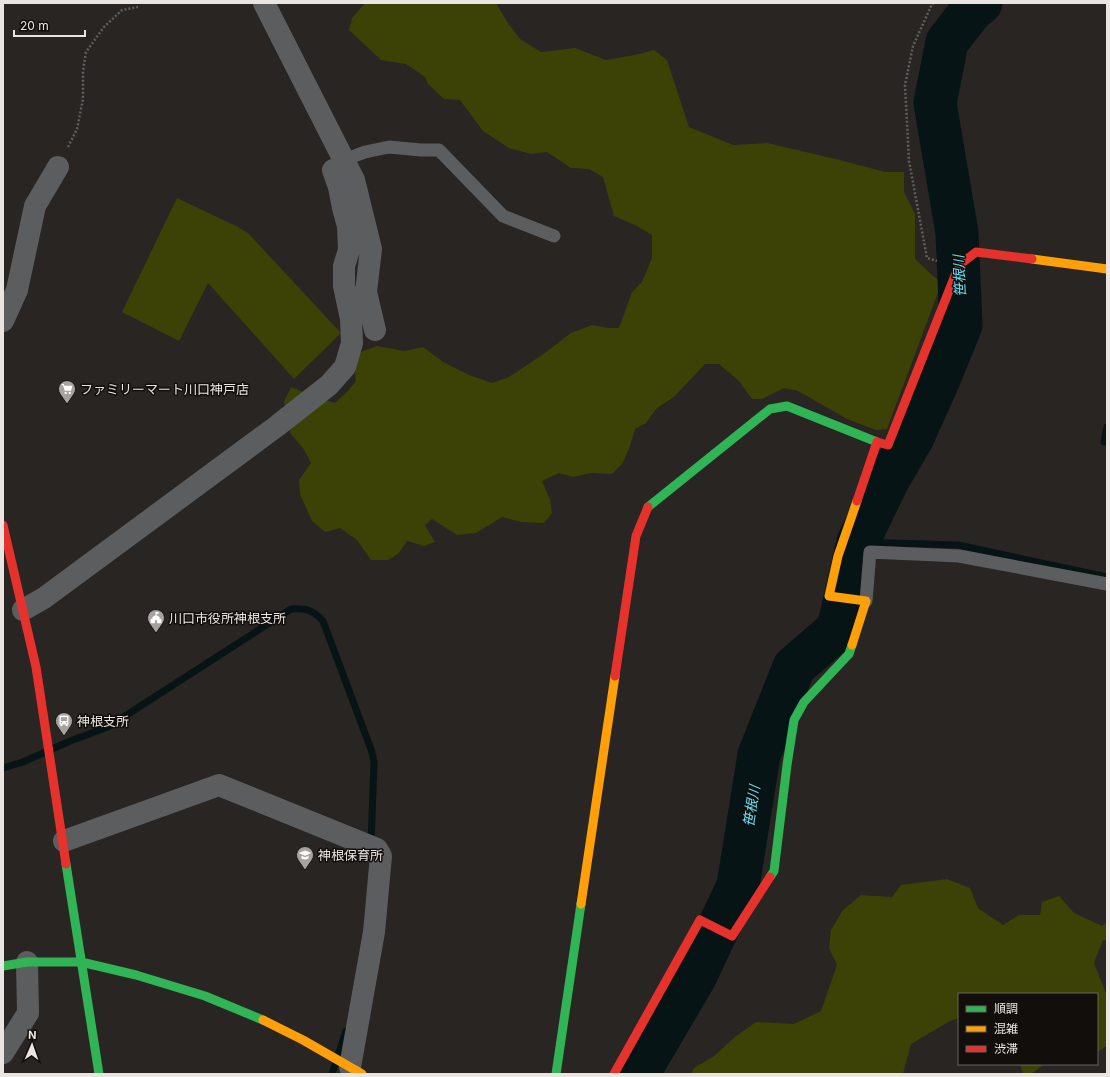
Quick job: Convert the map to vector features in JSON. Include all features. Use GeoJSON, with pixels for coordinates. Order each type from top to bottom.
{"type":"FeatureCollection","features":[{"type":"Feature","properties":{"kind":"street"},"geometry":{"type":"LineString","coordinates":[[264,3],[354,180],[371,249],[366,292],[375,330]]}},
{"type":"Feature","properties":{"kind":"street"},"geometry":{"type":"LineString","coordinates":[[24,610],[44,598],[277,426],[329,385],[345,367],[352,343],[351,319],[344,286],[344,266],[349,250],[348,226],[339,187],[333,170],[345,162]]}},
{"type":"Feature","properties":{"kind":"street"},"geometry":{"type":"LineString","coordinates":[[3,321],[17,290],[35,206],[58,167]]}},
{"type":"Feature","properties":{"kind":"street"},"geometry":{"type":"LineString","coordinates":[[556,1074],[636,536],[647,507],[770,409],[787,406],[888,445],[956,273],[962,263],[976,252],[1107,269]]}},
{"type":"Feature","properties":{"kind":"street"},"geometry":{"type":"LineString","coordinates":[[614,1074],[700,920],[732,936],[774,871],[794,720],[804,702],[849,654],[866,600],[829,596],[838,556],[877,442]]}},
{"type":"Feature","properties":{"kind":"street"},"geometry":{"type":"LineString","coordinates":[[3,525],[24,610],[36,667],[99,1074]]}},
{"type":"Feature","properties":{"kind":"street"},"geometry":{"type":"LineString","coordinates":[[3,966],[27,962],[82,962],[136,975],[205,996],[260,1018],[356,1070],[374,932],[380,856],[377,849],[219,785],[64,841]]}},
{"type":"Feature","properties":{"kind":"street"},"geometry":{"type":"LineString","coordinates":[[3,1053],[28,1013],[27,962]]}},
{"type":"Feature","properties":{"kind":"lane"},"geometry":{"type":"LineString","coordinates":[[345,162],[365,152],[389,147],[439,150],[504,216],[554,236]]}},
{"type":"Feature","properties":{"kind":"lane"},"geometry":{"type":"LineString","coordinates":[[866,600],[870,552],[960,556],[1107,584]]}},
{"type":"Feature","properties":{"kind":"path"},"geometry":{"type":"LineString","coordinates":[[934,3],[932,4],[913,46],[905,85],[909,161],[927,258],[944,263],[956,273]]}},
{"type":"Feature","properties":{"kind":"path"},"geometry":{"type":"LineString","coordinates":[[58,167],[77,129],[83,100],[83,71],[86,52],[104,27],[122,10],[138,7]]}},
{"type":"Feature","properties":{"kind":"green space"},"geometry":{"type":"Polygon","coordinates":[[[365,3],[496,3],[520,39],[541,52],[575,48],[606,60],[654,50],[667,60],[689,127],[733,145],[767,143],[885,172],[904,172],[904,192],[915,214],[915,259],[933,276],[942,282],[887,429],[876,430],[847,419],[798,391],[784,388],[762,399],[752,399],[739,381],[719,364],[705,364],[675,396],[656,409],[646,423],[635,429],[629,449],[622,464],[612,474],[591,473],[573,477],[559,473],[542,481],[550,500],[552,513],[544,523],[521,522],[502,517],[476,533],[457,535],[432,519],[425,525],[435,542],[424,546],[407,541],[399,553],[388,560],[371,560],[357,540],[340,528],[325,532],[312,521],[300,494],[299,480],[311,463],[303,448],[290,433],[291,424],[284,402],[291,387],[335,403],[356,381],[352,355],[377,346],[404,351],[423,347],[443,362],[469,375],[492,383],[509,377],[571,333],[592,325],[608,328],[619,328],[632,292],[642,282],[652,258],[652,235],[637,226],[614,216],[603,177],[589,169],[571,168],[547,152],[531,154],[509,148],[483,131],[460,100],[444,99],[428,84],[425,77],[406,64],[381,60],[349,30],[352,18],[365,3]]]}},
{"type":"Feature","properties":{"kind":"green space"},"geometry":{"type":"Polygon","coordinates":[[[177,198],[248,233],[341,333],[294,379],[208,283],[179,341],[122,312],[177,198]]]}},
{"type":"Feature","properties":{"kind":"green space"},"geometry":{"type":"Polygon","coordinates":[[[947,879],[970,888],[978,908],[1003,925],[1019,915],[1040,915],[1042,902],[1059,896],[1074,913],[1102,926],[1107,922],[1107,941],[1103,940],[1094,963],[1107,996],[1107,1046],[1098,1051],[1098,993],[958,993],[958,1018],[950,1021],[911,1044],[903,1074],[691,1074],[694,1068],[714,1056],[735,1037],[756,1022],[794,1024],[821,1011],[837,965],[829,948],[831,930],[843,910],[861,895],[892,897],[901,885],[947,879]]]}},
{"type":"Feature","properties":{"kind":"green space"},"geometry":{"type":"Polygon","coordinates":[[[1020,1065],[1044,1065],[1031,1074],[1023,1074],[1020,1065]]]}},
{"type":"Feature","properties":{"kind":"waterway","name":"笹根川"},"geometry":{"type":"LineString","coordinates":[[638,1074],[695,977],[738,886],[759,755],[794,667],[838,629],[858,542],[888,480],[913,437],[961,325],[957,233],[935,103],[947,42],[971,11],[981,3]]}},
{"type":"Feature","properties":{"kind":"waterway","name":"笹根川"},"geometry":{"type":"LineString","coordinates":[[1107,427],[1104,442],[1107,442]]}},
{"type":"Feature","properties":{"kind":"waterway","name":"笹根川"},"geometry":{"type":"LineString","coordinates":[[858,542],[958,545],[1107,577]]}},
{"type":"Feature","properties":{"kind":"waterway"},"geometry":{"type":"LineString","coordinates":[[3,768],[23,762],[70,741],[108,727],[291,609],[305,609],[316,614],[323,621],[372,752],[374,762],[371,845]]}},
{"type":"Feature","properties":{"kind":"waterway"},"geometry":{"type":"LineString","coordinates":[[332,1074],[346,1031]]}},
{"type":"Feature","properties":{"kind":"traffic: fast"},"geometry":{"type":"LineString","coordinates":[[648,507],[770,409],[787,406],[877,442]]}},
{"type":"Feature","properties":{"kind":"traffic: fast"},"geometry":{"type":"LineString","coordinates":[[770,877],[774,871],[794,720],[804,702],[849,654],[852,645]]}},
{"type":"Feature","properties":{"kind":"traffic: fast"},"geometry":{"type":"LineString","coordinates":[[66,864],[99,1074]]}},
{"type":"Feature","properties":{"kind":"traffic: fast"},"geometry":{"type":"LineString","coordinates":[[556,1074],[581,904]]}},
{"type":"Feature","properties":{"kind":"traffic: fast"},"geometry":{"type":"LineString","coordinates":[[3,966],[27,962],[81,962],[136,975],[205,996],[263,1020]]}},
{"type":"Feature","properties":{"kind":"traffic: slow"},"geometry":{"type":"LineString","coordinates":[[1032,259],[1107,269]]}},
{"type":"Feature","properties":{"kind":"traffic: slow"},"geometry":{"type":"LineString","coordinates":[[852,645],[866,601],[829,596],[838,556],[857,501]]}},
{"type":"Feature","properties":{"kind":"traffic: slow"},"geometry":{"type":"LineString","coordinates":[[581,904],[615,676]]}},
{"type":"Feature","properties":{"kind":"traffic: slow"},"geometry":{"type":"LineString","coordinates":[[263,1020],[303,1040],[362,1074]]}},
{"type":"Feature","properties":{"kind":"traffic: jam"},"geometry":{"type":"LineString","coordinates":[[857,501],[877,442],[888,445],[956,273],[962,263],[976,252],[1032,259]]}},
{"type":"Feature","properties":{"kind":"traffic: jam"},"geometry":{"type":"LineString","coordinates":[[615,676],[636,536],[648,507]]}},
{"type":"Feature","properties":{"kind":"traffic: jam"},"geometry":{"type":"LineString","coordinates":[[3,525],[36,667],[66,864]]}},
{"type":"Feature","properties":{"kind":"traffic: jam"},"geometry":{"type":"LineString","coordinates":[[614,1074],[700,920],[732,936],[770,877]]}},
{"type":"Feature","properties":{"kind":"place","name":"ファミリーマート川口神戸店"},"geometry":{"type":"Point","coordinates":[67,404]}},
{"type":"Feature","properties":{"kind":"place","name":"川口市役所神根支所"},"geometry":{"type":"Point","coordinates":[156,633]}},
{"type":"Feature","properties":{"kind":"place","name":"神根支所"},"geometry":{"type":"Point","coordinates":[64,736]}},
{"type":"Feature","properties":{"kind":"place","name":"神根保育所"},"geometry":{"type":"Point","coordinates":[305,870]}}]}
